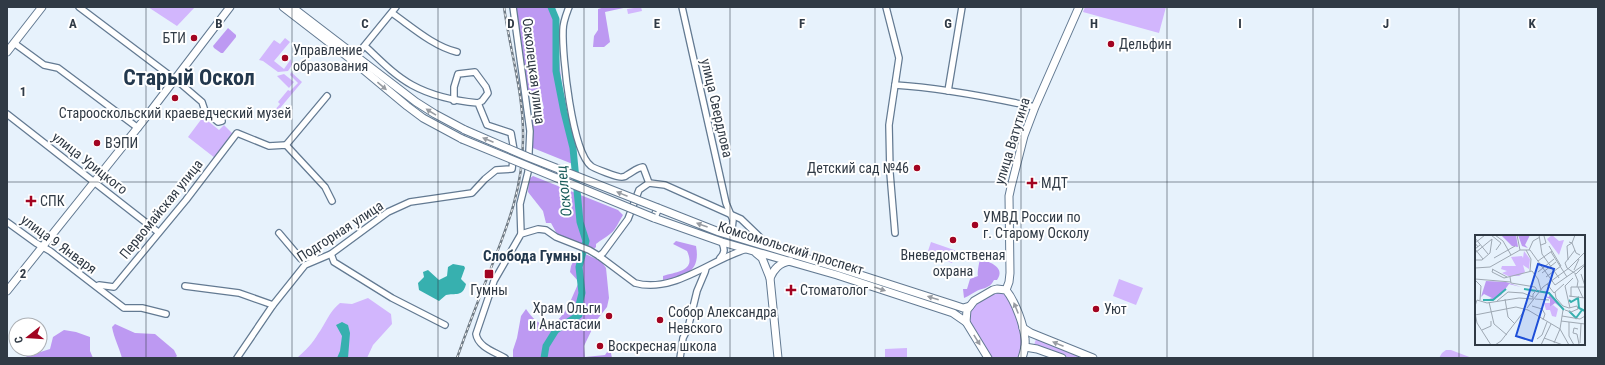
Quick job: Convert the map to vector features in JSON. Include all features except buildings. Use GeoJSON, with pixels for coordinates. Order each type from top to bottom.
{"type":"FeatureCollection","features":[{"type":"Feature","properties":{"kind":"main road"},"geometry":{"type":"LineString","coordinates":[[7,52],[42,7]]}},
{"type":"Feature","properties":{"kind":"main road"},"geometry":{"type":"LineString","coordinates":[[7,292],[138,128],[230,7]]}},
{"type":"Feature","properties":{"kind":"main road","name":"Комсомольский проспект"},"geometry":{"type":"LineString","coordinates":[[283,7],[423,118],[462,139],[654,218],[722,242],[837,274],[953,313],[966,322]]}},
{"type":"Feature","properties":{"kind":"main road","name":"Комсомольский проспект"},"geometry":{"type":"LineString","coordinates":[[292,7],[416,102],[466,130],[528,157],[722,232],[963,308],[970,306]]}},
{"type":"Feature","properties":{"kind":"main road","name":"улица Ватутина"},"geometry":{"type":"LineString","coordinates":[[1006,290],[1010,273],[1010,190],[1024,136],[1035,107],[1079,7]]}},
{"type":"Feature","properties":{"kind":"main road"},"geometry":{"type":"LineString","coordinates":[[654,218],[658,208]]}},
{"type":"Feature","properties":{"kind":"main road"},"geometry":{"type":"LineString","coordinates":[[751,250],[762,258],[770,278],[778,358]]}},
{"type":"Feature","properties":{"kind":"main road"},"geometry":{"type":"LineString","coordinates":[[770,278],[780,264],[790,260]]}},
{"type":"Feature","properties":{"kind":"main road"},"geometry":{"type":"LineString","coordinates":[[988,358],[966,322],[967,310],[974,301],[997,288],[1006,290],[1010,295],[1023,328],[1025,347],[1022,358]]}},
{"type":"Feature","properties":{"kind":"main road"},"geometry":{"type":"LineString","coordinates":[[1023,328],[1031,333],[1093,358]]}},
{"type":"Feature","properties":{"kind":"main road"},"geometry":{"type":"LineString","coordinates":[[1025,347],[1037,349],[1062,358]]}},
{"type":"Feature","properties":{"kind":"street"},"geometry":{"type":"LineString","coordinates":[[79,7],[202,102],[205,112],[218,122],[222,121]]}},
{"type":"Feature","properties":{"kind":"street"},"geometry":{"type":"LineString","coordinates":[[356,56],[396,7]]}},
{"type":"Feature","properties":{"kind":"street","name":"Осколецкая улица"},"geometry":{"type":"LineString","coordinates":[[513,7],[530,132],[528,172],[520,204],[521,234]]}},
{"type":"Feature","properties":{"kind":"street"},"geometry":{"type":"LineString","coordinates":[[569,7],[564,20],[564,55],[569,101],[584,159],[592,166],[620,178],[627,176],[638,168],[643,167],[648,183],[638,190],[628,219],[603,253],[599,256]]}},
{"type":"Feature","properties":{"kind":"street","name":"улица Свердлова"},"geometry":{"type":"LineString","coordinates":[[682,7],[726,203],[730,214]]}},
{"type":"Feature","properties":{"kind":"street"},"geometry":{"type":"LineString","coordinates":[[886,7],[899,58],[889,125],[890,173],[895,233]]}},
{"type":"Feature","properties":{"kind":"street"},"geometry":{"type":"LineString","coordinates":[[948,91],[962,7]]}},
{"type":"Feature","properties":{"kind":"street"},"geometry":{"type":"LineString","coordinates":[[392,12],[437,44],[457,52]]}},
{"type":"Feature","properties":{"kind":"street"},"geometry":{"type":"LineString","coordinates":[[14,43],[44,65],[58,68],[138,128]]}},
{"type":"Feature","properties":{"kind":"street"},"geometry":{"type":"LineString","coordinates":[[365,46],[393,72],[413,86],[454,101],[478,103],[482,101],[488,93],[486,87],[475,72],[458,74],[454,87],[454,101]]}},
{"type":"Feature","properties":{"kind":"street"},"geometry":{"type":"LineString","coordinates":[[895,85],[948,91],[1035,107]]}},
{"type":"Feature","properties":{"kind":"street"},"geometry":{"type":"LineString","coordinates":[[327,96],[286,145],[325,188],[332,201]]}},
{"type":"Feature","properties":{"kind":"street","name":"Подгорная улица"},"geometry":{"type":"LineString","coordinates":[[237,358],[273,306],[305,265],[331,254],[388,212],[410,202],[472,193],[496,170],[512,169],[514,150],[510,133],[487,125],[478,103]]}},
{"type":"Feature","properties":{"kind":"street","name":"улица Урицкого"},"geometry":{"type":"LineString","coordinates":[[7,114],[158,232]]}},
{"type":"Feature","properties":{"kind":"street","name":"Первомайская улица"},"geometry":{"type":"LineString","coordinates":[[97,286],[114,287],[186,200],[237,133],[270,146],[286,145]]}},
{"type":"Feature","properties":{"kind":"street","name":"Комсомольский проспект"},"geometry":{"type":"LineString","coordinates":[[648,183],[665,185],[741,219],[769,246]]}},
{"type":"Feature","properties":{"kind":"street"},"geometry":{"type":"LineString","coordinates":[[722,232],[729,230],[733,226],[733,220],[730,214]]}},
{"type":"Feature","properties":{"kind":"street","name":"улица 9 Января"},"geometry":{"type":"LineString","coordinates":[[7,222],[50,251],[124,308],[142,308],[166,314]]}},
{"type":"Feature","properties":{"kind":"street"},"geometry":{"type":"LineString","coordinates":[[504,358],[480,344],[477,340],[476,334],[494,281],[521,234],[538,229],[546,230],[556,238],[590,250],[634,283],[642,285],[660,285],[706,268],[728,255],[751,250]]}},
{"type":"Feature","properties":{"kind":"street"},"geometry":{"type":"LineString","coordinates":[[279,233],[301,258],[313,257],[316,260]]}},
{"type":"Feature","properties":{"kind":"street"},"geometry":{"type":"LineString","coordinates":[[717,261],[724,253],[722,242]]}},
{"type":"Feature","properties":{"kind":"street"},"geometry":{"type":"LineString","coordinates":[[331,254],[334,262],[392,298],[445,325]]}},
{"type":"Feature","properties":{"kind":"street"},"geometry":{"type":"LineString","coordinates":[[680,358],[683,338],[688,328],[697,291],[706,272],[706,268]]}},
{"type":"Feature","properties":{"kind":"street"},"geometry":{"type":"LineString","coordinates":[[185,286],[239,293],[273,306]]}},
{"type":"Feature","properties":{"kind":"shaded area"},"geometry":{"type":"Polygon","coordinates":[[[148,7],[195,7],[177,26],[148,7]]]}},
{"type":"Feature","properties":{"kind":"shaded area"},"geometry":{"type":"Polygon","coordinates":[[[510,7],[555,7],[561,78],[566,114],[576,150],[575,165],[528,146],[530,119],[540,113],[544,108],[540,92],[527,92],[523,90],[510,7]]]}},
{"type":"Feature","properties":{"kind":"shaded area"},"geometry":{"type":"Polygon","coordinates":[[[605,7],[628,7],[605,12],[610,42],[604,47],[593,47],[594,36],[598,30],[598,9],[605,7]]]}},
{"type":"Feature","properties":{"kind":"shaded area"},"geometry":{"type":"Polygon","coordinates":[[[641,7],[642,11],[628,14],[627,9],[641,7]]]}},
{"type":"Feature","properties":{"kind":"shaded area"},"geometry":{"type":"Polygon","coordinates":[[[1085,7],[1166,7],[1159,33],[1083,12],[1085,7]]]}},
{"type":"Feature","properties":{"kind":"shaded area"},"geometry":{"type":"Polygon","coordinates":[[[228,28],[236,35],[236,37],[223,53],[221,53],[213,46],[228,28]]]}},
{"type":"Feature","properties":{"kind":"shaded area"},"geometry":{"type":"Polygon","coordinates":[[[285,38],[290,42],[274,61],[284,69],[291,59],[292,65],[288,71],[278,72],[263,61],[259,60],[274,40],[280,44],[285,38]]]}},
{"type":"Feature","properties":{"kind":"shaded area"},"geometry":{"type":"Polygon","coordinates":[[[291,72],[302,82],[270,120],[268,118],[280,104],[278,102],[288,90],[290,91],[298,83],[290,75],[291,72]]]}},
{"type":"Feature","properties":{"kind":"shaded area"},"geometry":{"type":"Polygon","coordinates":[[[284,74],[294,82],[289,88],[277,76],[284,74]]]}},
{"type":"Feature","properties":{"kind":"shaded area"},"geometry":{"type":"Polygon","coordinates":[[[203,117],[219,130],[224,125],[233,134],[215,158],[188,137],[203,117]]]}},
{"type":"Feature","properties":{"kind":"shaded area"},"geometry":{"type":"Polygon","coordinates":[[[533,176],[618,210],[623,215],[614,230],[596,244],[594,249],[571,241],[557,234],[551,223],[546,223],[543,211],[528,192],[529,179],[533,176]]]}},
{"type":"Feature","properties":{"kind":"shaded area"},"geometry":{"type":"Polygon","coordinates":[[[676,241],[696,246],[696,262],[690,272],[678,277],[663,280],[663,276],[684,269],[689,263],[687,251],[673,244],[676,241]]]}},
{"type":"Feature","properties":{"kind":"shaded area"},"geometry":{"type":"Polygon","coordinates":[[[931,242],[957,251],[952,263],[927,254],[931,242]]]}},
{"type":"Feature","properties":{"kind":"shaded area"},"geometry":{"type":"Polygon","coordinates":[[[583,253],[601,261],[606,268],[609,298],[607,307],[596,321],[584,346],[585,357],[605,355],[610,348],[612,358],[513,358],[513,350],[521,316],[526,309],[542,325],[549,328],[564,312],[579,282],[570,272],[571,266],[577,254],[583,253]]]}},
{"type":"Feature","properties":{"kind":"shaded area"},"geometry":{"type":"Polygon","coordinates":[[[980,260],[996,266],[1000,272],[999,276],[997,280],[994,280],[988,287],[978,290],[964,298],[963,289],[967,289],[970,279],[978,276],[980,260]]]}},
{"type":"Feature","properties":{"kind":"shaded area"},"geometry":{"type":"Polygon","coordinates":[[[1119,279],[1143,288],[1136,305],[1113,296],[1119,279]]]}},
{"type":"Feature","properties":{"kind":"shaded area"},"geometry":{"type":"Polygon","coordinates":[[[1003,292],[1008,296],[1023,337],[1023,346],[1019,358],[991,358],[977,337],[970,322],[970,314],[973,308],[988,297],[1003,292]]]}},
{"type":"Feature","properties":{"kind":"shaded area"},"geometry":{"type":"Polygon","coordinates":[[[368,298],[391,314],[392,324],[373,345],[367,358],[297,358],[314,341],[336,306],[340,303],[352,304],[368,298]]]}},
{"type":"Feature","properties":{"kind":"shaded area"},"geometry":{"type":"Polygon","coordinates":[[[115,324],[135,333],[155,334],[174,350],[177,356],[175,358],[122,358],[112,327],[115,324]]]}},
{"type":"Feature","properties":{"kind":"shaded area"},"geometry":{"type":"Polygon","coordinates":[[[64,330],[90,337],[90,351],[93,358],[27,357],[48,357],[48,350],[50,349],[53,337],[64,330]]]}},
{"type":"Feature","properties":{"kind":"shaded area"},"geometry":{"type":"Polygon","coordinates":[[[1036,339],[1085,358],[1068,358],[1034,345],[1036,339]]]}},
{"type":"Feature","properties":{"kind":"shaded area"},"geometry":{"type":"Polygon","coordinates":[[[907,348],[907,358],[885,358],[885,349],[907,348]]]}},
{"type":"Feature","properties":{"kind":"shaded area"},"geometry":{"type":"Polygon","coordinates":[[[1446,350],[1451,350],[1472,358],[1439,358],[1446,350]]]}},
{"type":"Feature","properties":{"kind":"water"},"geometry":{"type":"Polygon","coordinates":[[[453,264],[464,266],[465,268],[461,279],[466,284],[461,293],[446,295],[439,301],[419,290],[418,283],[424,277],[423,272],[428,270],[439,280],[447,276],[448,267],[453,264]]]}},
{"type":"Feature","properties":{"kind":"water"},"geometry":{"type":"Polygon","coordinates":[[[342,322],[348,325],[350,333],[348,358],[337,358],[340,351],[342,336],[336,325],[342,322]]]}},
{"type":"Feature","properties":{"kind":"waterway","name":"Осколец"},"geometry":{"type":"LineString","coordinates":[[544,358],[546,346],[556,330],[579,315],[579,305],[582,293],[579,267],[586,241],[580,222],[573,148],[556,71],[556,19],[551,7]]}},
{"type":"Feature","properties":{"kind":"railway"},"geometry":{"type":"LineString","coordinates":[[457,358],[508,224],[520,175],[523,122],[519,89],[504,7]]}},
{"type":"Feature","properties":{"kind":"place","name":"БТИ"},"geometry":{"type":"Point","coordinates":[194,38]}},
{"type":"Feature","properties":{"kind":"place","name":"Дельфин"},"geometry":{"type":"Point","coordinates":[1111,44]}},
{"type":"Feature","properties":{"kind":"place","name":"Управление образования"},"geometry":{"type":"Point","coordinates":[285,58]}},
{"type":"Feature","properties":{"kind":"place","name":"Старооскольский краеведческий музей"},"geometry":{"type":"Point","coordinates":[175,98]}},
{"type":"Feature","properties":{"kind":"place","name":"ВЭПИ"},"geometry":{"type":"Point","coordinates":[97,143]}},
{"type":"Feature","properties":{"kind":"place","name":"Детский сад №46"},"geometry":{"type":"Point","coordinates":[917,168]}},
{"type":"Feature","properties":{"kind":"place","name":"МДТ"},"geometry":{"type":"Point","coordinates":[1032,183]}},
{"type":"Feature","properties":{"kind":"place","name":"СПК"},"geometry":{"type":"Point","coordinates":[31,201]}},
{"type":"Feature","properties":{"kind":"place","name":"УМВД России по г. Старому Осколу"},"geometry":{"type":"Point","coordinates":[975,225]}},
{"type":"Feature","properties":{"kind":"place","name":"Вневедомственая охрана"},"geometry":{"type":"Point","coordinates":[953,240]}},
{"type":"Feature","properties":{"kind":"place","name":"Гумны"},"geometry":{"type":"Point","coordinates":[489,274]}},
{"type":"Feature","properties":{"kind":"place","name":"Стоматолог"},"geometry":{"type":"Point","coordinates":[791,290]}},
{"type":"Feature","properties":{"kind":"place","name":"Уют"},"geometry":{"type":"Point","coordinates":[1096,309]}},
{"type":"Feature","properties":{"kind":"place","name":"Храм Ольги и Анастасии"},"geometry":{"type":"Point","coordinates":[609,316]}},
{"type":"Feature","properties":{"kind":"place","name":"Собор Александра Невского"},"geometry":{"type":"Point","coordinates":[660,320]}},
{"type":"Feature","properties":{"kind":"place","name":"Воскресная школа"},"geometry":{"type":"Point","coordinates":[600,346]}},
{"type":"Feature","properties":{"kind":"district","name":"Старый Оскол"},"geometry":{"type":"Point","coordinates":[189,77]}},
{"type":"Feature","properties":{"kind":"district","name":"Слобода Гумны"},"geometry":{"type":"Point","coordinates":[532,256]}}]}
